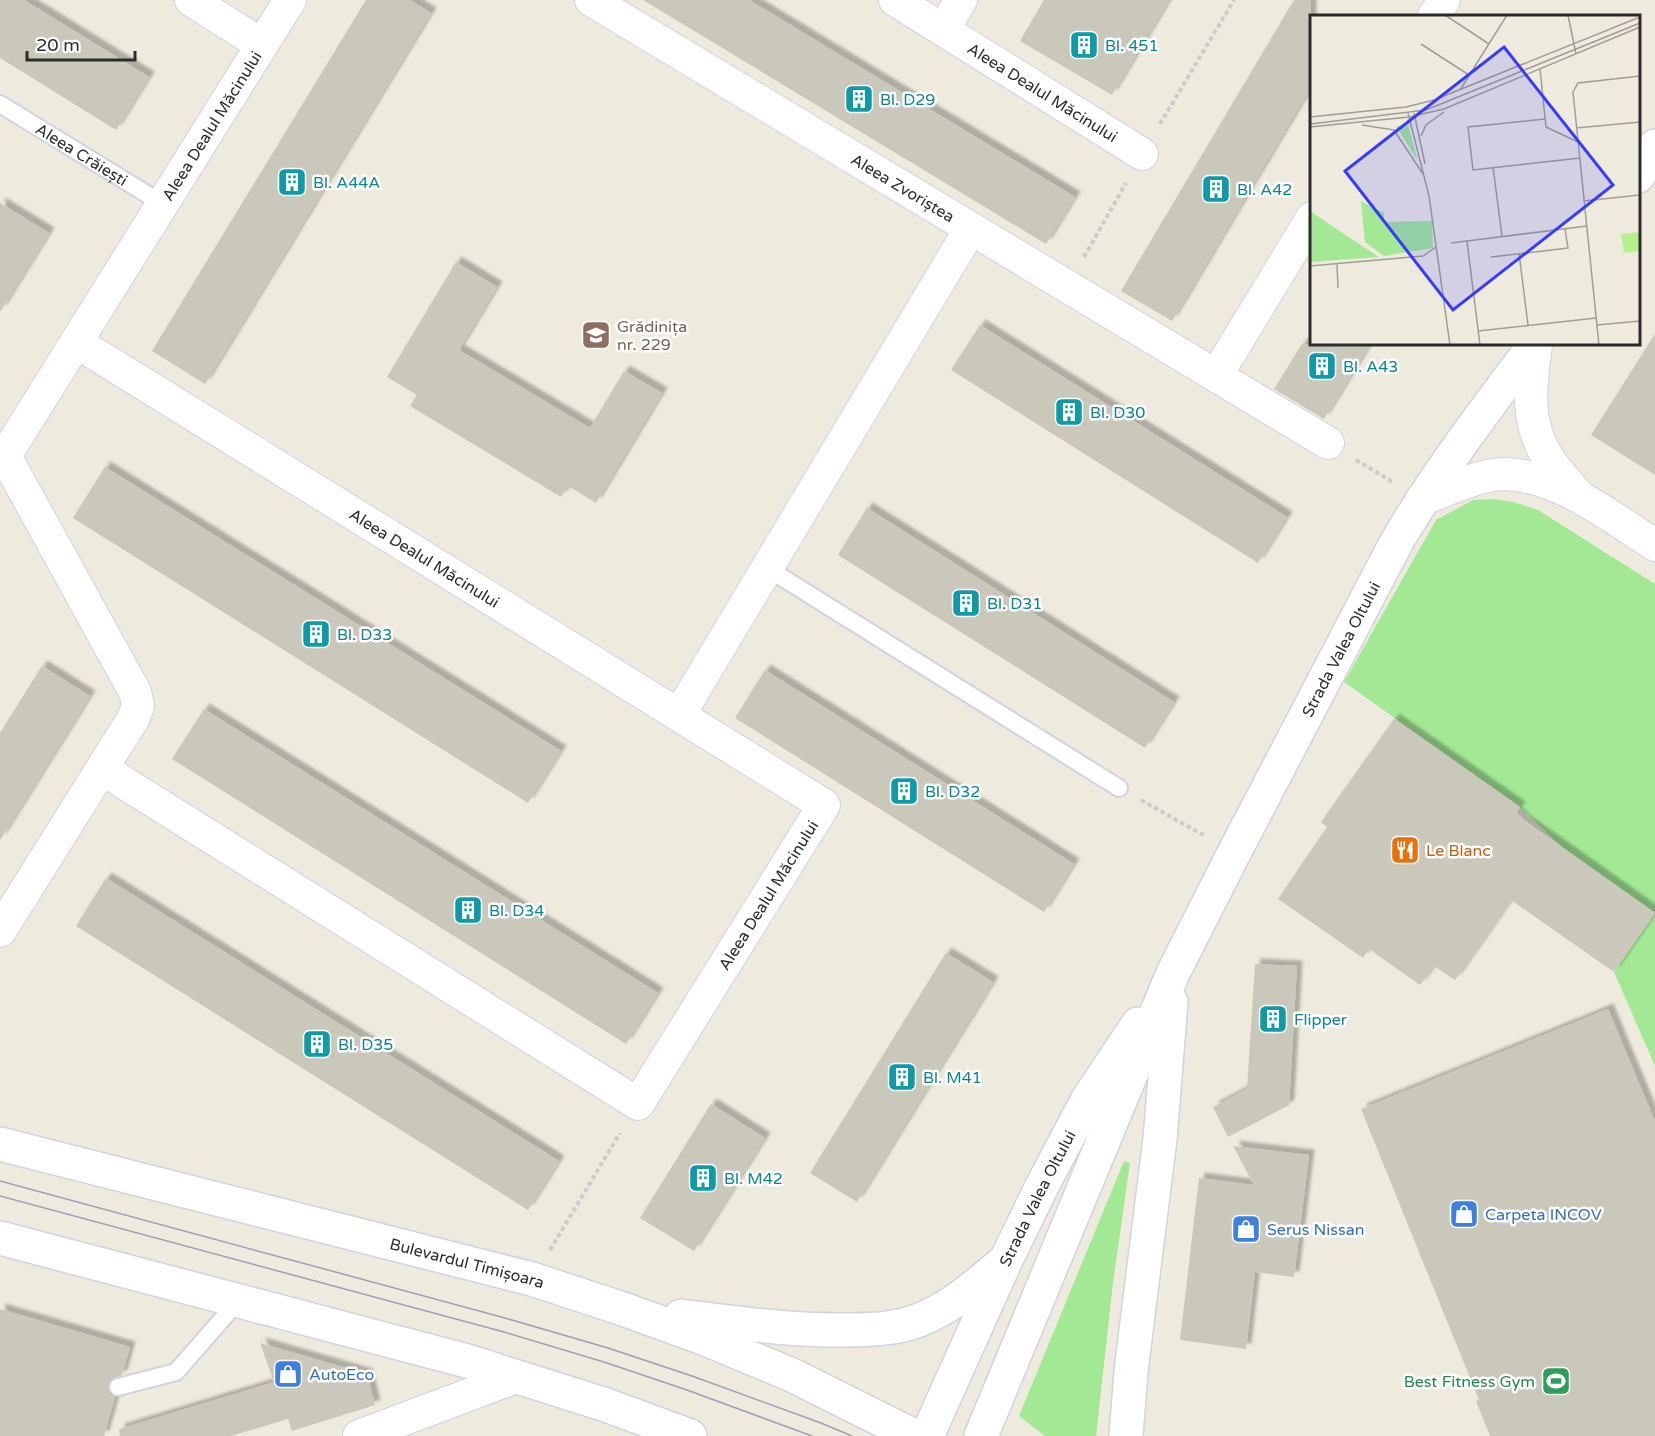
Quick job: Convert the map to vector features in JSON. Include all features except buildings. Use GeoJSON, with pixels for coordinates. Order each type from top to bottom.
{"type":"FeatureCollection","features":[{"type":"Feature","properties":{"kind":"main road"},"geometry":{"type":"LineString","coordinates":[[1640,172],[1655,146]]}},
{"type":"Feature","properties":{"kind":"main road","name":"Strada Valea Oltului"},"geometry":{"type":"LineString","coordinates":[[981,1436],[1173,973],[1396,543],[1422,499],[1535,345]]}},
{"type":"Feature","properties":{"kind":"main road"},"geometry":{"type":"LineString","coordinates":[[1126,1436],[1131,1371],[1160,1139],[1173,973]]}},
{"type":"Feature","properties":{"kind":"main road","name":"Strada Valea Oltului"},"geometry":{"type":"LineString","coordinates":[[927,1436],[1006,1260],[1088,1099],[1173,973]]}},
{"type":"Feature","properties":{"kind":"main road","name":"Bulevardul Timișoara"},"geometry":{"type":"LineString","coordinates":[[0,1144],[532,1279],[703,1338],[792,1375],[914,1436]]}},
{"type":"Feature","properties":{"kind":"main road"},"geometry":{"type":"LineString","coordinates":[[0,1238],[467,1361],[606,1405],[690,1436]]}},
{"type":"Feature","properties":{"kind":"main road"},"geometry":{"type":"LineString","coordinates":[[623,1309],[750,1325],[821,1331],[874,1329],[903,1325],[952,1304],[1006,1260]]}},
{"type":"Feature","properties":{"kind":"street"},"geometry":{"type":"LineString","coordinates":[[190,0],[262,45]]}},
{"type":"Feature","properties":{"kind":"street","name":"Aleea Dealul Măcinului"},"geometry":{"type":"LineString","coordinates":[[0,931],[134,719],[138,706],[135,692],[3,460],[290,0]]}},
{"type":"Feature","properties":{"kind":"street","name":"Aleea Zvoriștea"},"geometry":{"type":"LineString","coordinates":[[591,0],[1328,443]]}},
{"type":"Feature","properties":{"kind":"street","name":"Aleea Dealul Măcinului"},"geometry":{"type":"LineString","coordinates":[[894,0],[1142,154]]}},
{"type":"Feature","properties":{"kind":"street"},"geometry":{"type":"LineString","coordinates":[[943,30],[962,0]]}},
{"type":"Feature","properties":{"kind":"street"},"geometry":{"type":"LineString","coordinates":[[1435,15],[1444,0]]}},
{"type":"Feature","properties":{"kind":"street"},"geometry":{"type":"LineString","coordinates":[[1216,376],[1310,220]]}},
{"type":"Feature","properties":{"kind":"street"},"geometry":{"type":"LineString","coordinates":[[680,715],[971,228]]}},
{"type":"Feature","properties":{"kind":"street","name":"Aleea Dealul Măcinului"},"geometry":{"type":"LineString","coordinates":[[76,342],[824,805],[638,1104]]}},
{"type":"Feature","properties":{"kind":"street"},"geometry":{"type":"LineString","coordinates":[[1536,345],[1530,402],[1535,434],[1549,460],[1579,495]]}},
{"type":"Feature","properties":{"kind":"street"},"geometry":{"type":"LineString","coordinates":[[1422,499],[1474,480],[1505,474],[1534,478],[1579,495],[1655,545]]}},
{"type":"Feature","properties":{"kind":"street"},"geometry":{"type":"LineString","coordinates":[[102,769],[638,1104]]}},
{"type":"Feature","properties":{"kind":"street"},"geometry":{"type":"LineString","coordinates":[[366,1435],[516,1377]]}},
{"type":"Feature","properties":{"kind":"lane","name":"Aleea Crăiești"},"geometry":{"type":"LineString","coordinates":[[0,104],[162,204]]}},
{"type":"Feature","properties":{"kind":"lane"},"geometry":{"type":"LineString","coordinates":[[767,568],[1119,788]]}},
{"type":"Feature","properties":{"kind":"lane"},"geometry":{"type":"LineString","coordinates":[[118,1387],[176,1372],[238,1301]]}},
{"type":"Feature","properties":{"kind":"path"},"geometry":{"type":"LineString","coordinates":[[1328,443],[1422,499]]}},
{"type":"Feature","properties":{"kind":"path"},"geometry":{"type":"LineString","coordinates":[[1119,788],[1234,853]]}},
{"type":"Feature","properties":{"kind":"path"},"geometry":{"type":"LineString","coordinates":[[532,1279],[638,1104]]}},
{"type":"Feature","properties":{"kind":"green space"},"geometry":{"type":"Polygon","coordinates":[[[1494,499],[1538,510],[1655,584],[1655,913],[1563,848],[1520,807],[1344,682],[1436,520],[1473,500],[1494,499]]]}},
{"type":"Feature","properties":{"kind":"green space"},"geometry":{"type":"Polygon","coordinates":[[[1655,913],[1655,1066],[1614,972],[1655,913]]]}},
{"type":"Feature","properties":{"kind":"green space"},"geometry":{"type":"Polygon","coordinates":[[[1124,1161],[1130,1163],[1113,1283],[1096,1436],[1045,1436],[1019,1416],[1124,1161]]]}},
{"type":"Feature","properties":{"kind":"tram line"},"geometry":{"type":"LineString","coordinates":[[0,1181],[608,1348],[692,1376],[852,1436]]}},
{"type":"Feature","properties":{"kind":"tram line"},"geometry":{"type":"LineString","coordinates":[[0,1196],[504,1332],[687,1390],[812,1436]]}},
{"type":"Feature","properties":{"kind":"place","name":"Bl. 451"},"geometry":{"type":"Point","coordinates":[1084,45]}},
{"type":"Feature","properties":{"kind":"place","name":"Bl. D29"},"geometry":{"type":"Point","coordinates":[859,99]}},
{"type":"Feature","properties":{"kind":"place","name":"Bl. A44A"},"geometry":{"type":"Point","coordinates":[292,182]}},
{"type":"Feature","properties":{"kind":"place","name":"Bl. A42"},"geometry":{"type":"Point","coordinates":[1216,189]}},
{"type":"Feature","properties":{"kind":"place","name":"Grădinița nr. 229"},"geometry":{"type":"Point","coordinates":[596,335]}},
{"type":"Feature","properties":{"kind":"place","name":"Bl. A43"},"geometry":{"type":"Point","coordinates":[1322,366]}},
{"type":"Feature","properties":{"kind":"place","name":"Bl. D30"},"geometry":{"type":"Point","coordinates":[1069,412]}},
{"type":"Feature","properties":{"kind":"place","name":"Bl. D31"},"geometry":{"type":"Point","coordinates":[966,603]}},
{"type":"Feature","properties":{"kind":"place","name":"Bl. D33"},"geometry":{"type":"Point","coordinates":[316,634]}},
{"type":"Feature","properties":{"kind":"place","name":"Bl. D32"},"geometry":{"type":"Point","coordinates":[904,791]}},
{"type":"Feature","properties":{"kind":"place","name":"Le Blanc"},"geometry":{"type":"Point","coordinates":[1405,850]}},
{"type":"Feature","properties":{"kind":"place","name":"Bl. D34"},"geometry":{"type":"Point","coordinates":[468,910]}},
{"type":"Feature","properties":{"kind":"place","name":"Flipper"},"geometry":{"type":"Point","coordinates":[1273,1019]}},
{"type":"Feature","properties":{"kind":"place","name":"Bl. D35"},"geometry":{"type":"Point","coordinates":[317,1044]}},
{"type":"Feature","properties":{"kind":"place","name":"Bl. M41"},"geometry":{"type":"Point","coordinates":[902,1077]}},
{"type":"Feature","properties":{"kind":"place","name":"Bl. M42"},"geometry":{"type":"Point","coordinates":[703,1178]}},
{"type":"Feature","properties":{"kind":"place","name":"Carpeta INCOV"},"geometry":{"type":"Point","coordinates":[1464,1214]}},
{"type":"Feature","properties":{"kind":"place","name":"Serus Nissan"},"geometry":{"type":"Point","coordinates":[1246,1229]}},
{"type":"Feature","properties":{"kind":"place","name":"AutoEco"},"geometry":{"type":"Point","coordinates":[288,1374]}},
{"type":"Feature","properties":{"kind":"place","name":"Best Fitness Gym"},"geometry":{"type":"Point","coordinates":[1556,1381]}}]}
